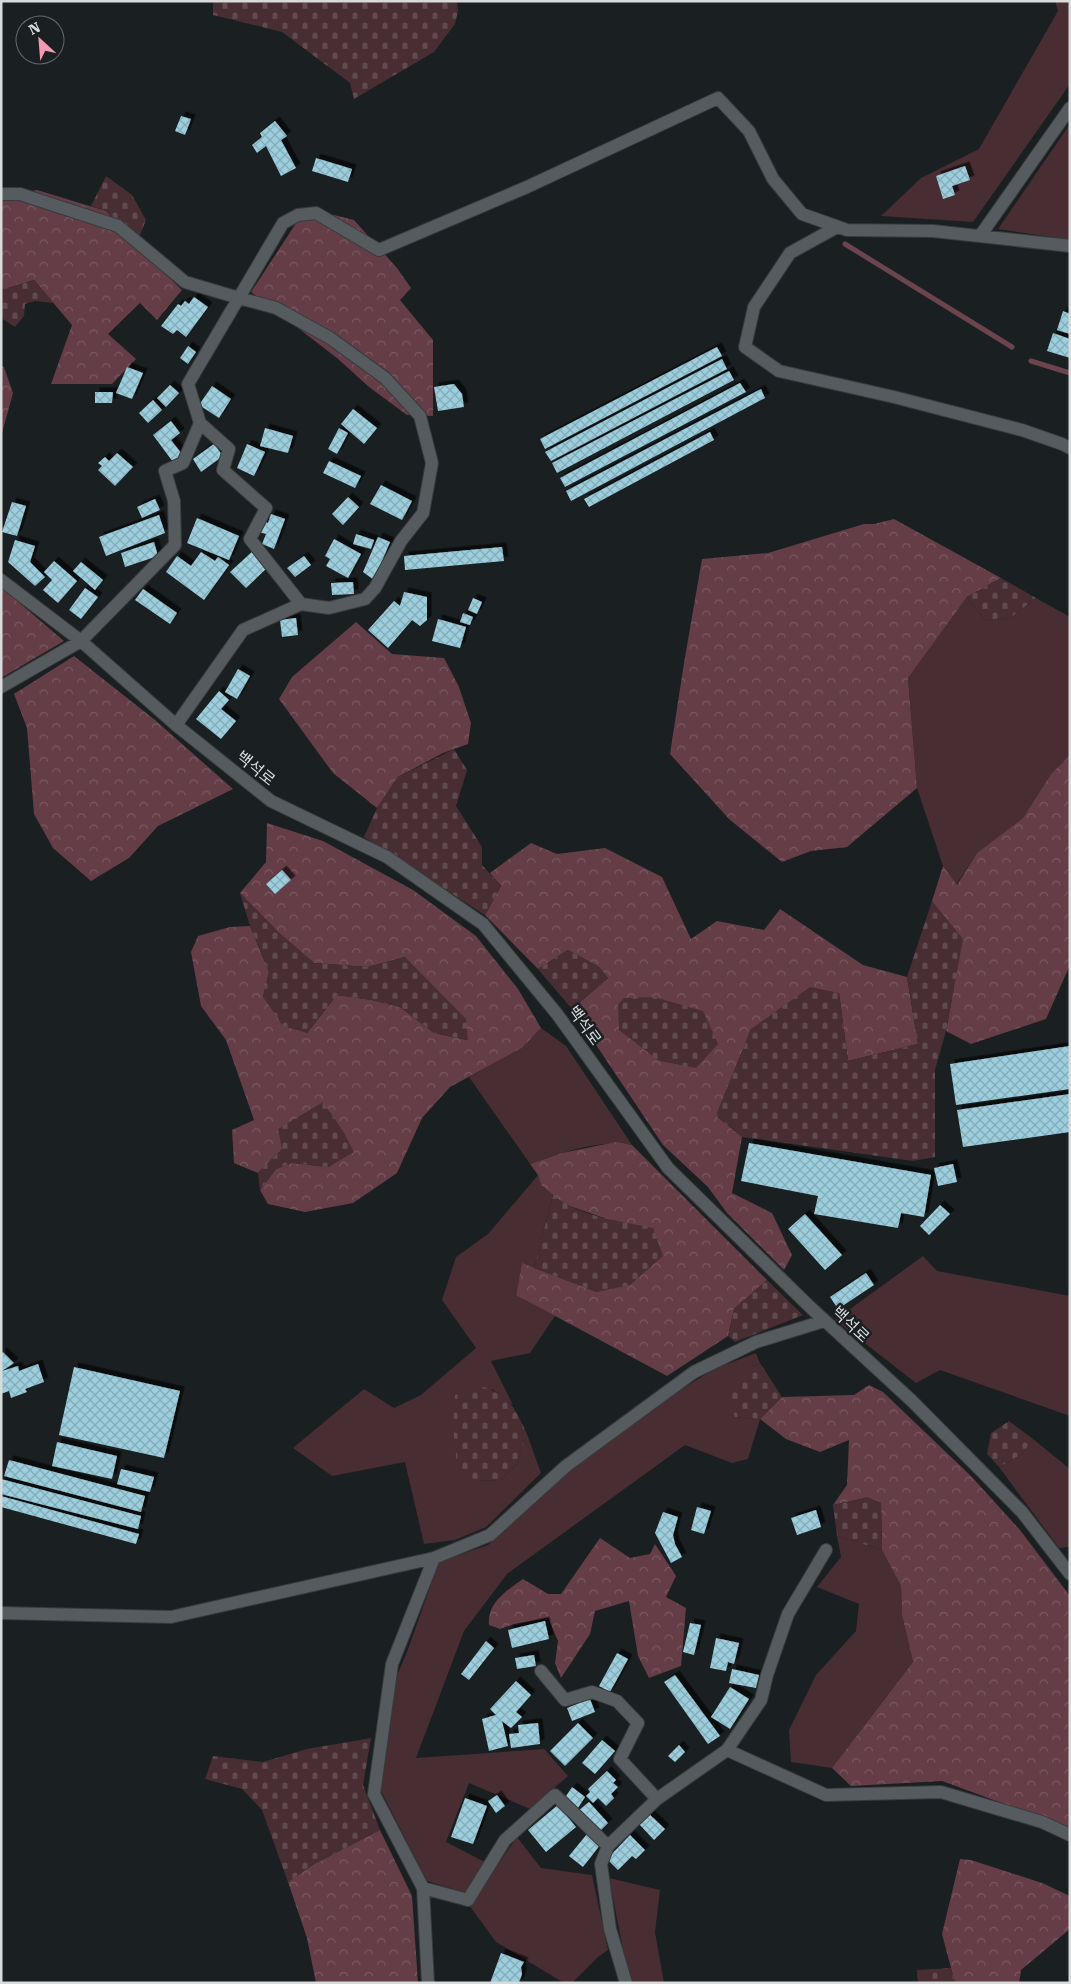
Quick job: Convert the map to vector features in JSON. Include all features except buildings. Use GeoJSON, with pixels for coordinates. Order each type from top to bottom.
{"type":"FeatureCollection","features":[{"type":"Feature","properties":{"kind":"street"},"geometry":{"type":"LineString","coordinates":[[301,604],[250,539],[266,508],[223,470],[229,449],[200,423],[188,384],[283,223],[298,215],[316,213],[379,250],[527,187],[718,98],[749,131],[773,180],[802,214],[847,230],[933,231],[1070,246]]}},
{"type":"Feature","properties":{"kind":"street"},"geometry":{"type":"LineString","coordinates":[[980,236],[1070,108]]}},
{"type":"Feature","properties":{"kind":"street"},"geometry":{"type":"LineString","coordinates":[[1,194],[20,194],[118,226],[185,282],[276,308],[292,316],[330,338],[385,378],[420,416],[432,463],[423,513],[401,541],[375,588],[365,599],[330,608],[301,604],[243,630],[176,725]]}},
{"type":"Feature","properties":{"kind":"street"},"geometry":{"type":"LineString","coordinates":[[837,227],[790,253],[754,308],[745,347],[779,371],[894,397],[1022,430],[1070,448]]}},
{"type":"Feature","properties":{"kind":"street"},"geometry":{"type":"LineString","coordinates":[[1,687],[81,641],[175,545],[174,501],[165,471],[184,463],[200,423]]}},
{"type":"Feature","properties":{"kind":"street","name":"백석로"},"geometry":{"type":"LineString","coordinates":[[1,580],[81,641],[176,725],[271,801],[387,857],[483,924],[557,1014],[668,1168],[824,1321],[912,1401],[1022,1512],[1070,1574]]}},
{"type":"Feature","properties":{"kind":"street"},"geometry":{"type":"LineString","coordinates":[[1,1613],[171,1617],[434,1558],[490,1535],[566,1466],[694,1372],[756,1342],[824,1321]]}},
{"type":"Feature","properties":{"kind":"street"},"geometry":{"type":"LineString","coordinates":[[626,1983],[610,1929],[601,1864],[608,1846],[657,1798],[727,1750],[761,1700],[788,1614],[826,1550]]}},
{"type":"Feature","properties":{"kind":"street"},"geometry":{"type":"LineString","coordinates":[[428,1983],[423,1888],[374,1794],[392,1664],[434,1558]]}},
{"type":"Feature","properties":{"kind":"street"},"geometry":{"type":"LineString","coordinates":[[541,1671],[565,1700],[592,1692],[617,1701],[638,1723],[620,1759],[657,1798]]}},
{"type":"Feature","properties":{"kind":"street"},"geometry":{"type":"LineString","coordinates":[[727,1750],[826,1795],[941,1792],[1042,1822],[1070,1835]]}},
{"type":"Feature","properties":{"kind":"street"},"geometry":{"type":"LineString","coordinates":[[423,1888],[468,1900],[505,1840],[555,1795],[608,1846]]}},
{"type":"Feature","properties":{"kind":"green space"},"geometry":{"type":"Polygon","coordinates":[[[213,1],[457,1],[458,11],[455,24],[434,52],[354,99],[350,83],[282,32],[213,15],[213,1]]]}},
{"type":"Feature","properties":{"kind":"green space"},"geometry":{"type":"Polygon","coordinates":[[[1055,1],[1070,1],[1070,84],[973,222],[881,216],[921,178],[979,149],[1058,11],[1055,1]]]}},
{"type":"Feature","properties":{"kind":"green space"},"geometry":{"type":"Polygon","coordinates":[[[1070,124],[1070,240],[998,229],[1070,124]]]}},
{"type":"Feature","properties":{"kind":"green space"},"geometry":{"type":"Polygon","coordinates":[[[106,176],[132,195],[146,220],[136,245],[106,211],[91,206],[106,176]]]}},
{"type":"Feature","properties":{"kind":"green space"},"geometry":{"type":"Polygon","coordinates":[[[37,190],[106,211],[136,245],[182,290],[157,320],[140,303],[108,334],[136,359],[112,384],[51,384],[72,325],[34,280],[1,290],[1,197],[37,190]]]}},
{"type":"Feature","properties":{"kind":"green space"},"geometry":{"type":"Polygon","coordinates":[[[306,208],[354,220],[397,268],[411,288],[400,300],[433,340],[433,416],[407,415],[369,387],[337,358],[251,292],[306,208]]]}},
{"type":"Feature","properties":{"kind":"green space"},"geometry":{"type":"Polygon","coordinates":[[[34,280],[54,303],[35,301],[25,304],[24,316],[15,327],[1,318],[1,290],[34,280]]]}},
{"type":"Feature","properties":{"kind":"green space"},"geometry":{"type":"Polygon","coordinates":[[[1,366],[4,367],[13,393],[1,437],[1,366]]]}},
{"type":"Feature","properties":{"kind":"green space"},"geometry":{"type":"Polygon","coordinates":[[[894,519],[1001,578],[967,597],[908,678],[917,788],[847,847],[811,851],[782,862],[729,819],[670,754],[702,559],[768,553],[864,524],[874,524],[894,519]]]}},
{"type":"Feature","properties":{"kind":"green space"},"geometry":{"type":"Polygon","coordinates":[[[1001,578],[1036,598],[1010,618],[986,621],[967,597],[1001,578]]]}},
{"type":"Feature","properties":{"kind":"green space"},"geometry":{"type":"Polygon","coordinates":[[[1,587],[64,641],[1,678],[1,587]]]}},
{"type":"Feature","properties":{"kind":"green space"},"geometry":{"type":"Polygon","coordinates":[[[967,597],[986,621],[1010,618],[1036,598],[1070,617],[1070,755],[1051,774],[1023,818],[977,853],[956,885],[943,866],[917,788],[908,678],[967,597]]]}},
{"type":"Feature","properties":{"kind":"green space"},"geometry":{"type":"Polygon","coordinates":[[[356,622],[392,654],[444,658],[459,687],[471,723],[468,744],[443,753],[398,777],[377,808],[333,773],[279,699],[292,677],[356,622]]]}},
{"type":"Feature","properties":{"kind":"green space"},"geometry":{"type":"Polygon","coordinates":[[[74,656],[155,720],[233,789],[158,826],[129,858],[91,881],[53,848],[34,814],[27,728],[14,694],[74,656]]]}},
{"type":"Feature","properties":{"kind":"green space"},"geometry":{"type":"Polygon","coordinates":[[[454,749],[467,770],[456,806],[482,847],[482,865],[501,886],[485,915],[364,837],[377,808],[398,777],[454,749]]]}},
{"type":"Feature","properties":{"kind":"green space"},"geometry":{"type":"Polygon","coordinates":[[[1070,755],[1070,965],[1046,1019],[971,1044],[946,1031],[954,988],[932,901],[943,866],[957,885],[977,853],[1023,818],[1051,774],[1070,755]]]}},
{"type":"Feature","properties":{"kind":"green space"},"geometry":{"type":"Polygon","coordinates":[[[267,823],[323,841],[413,890],[476,936],[518,989],[541,1028],[522,1048],[450,1087],[422,1118],[397,1173],[353,1203],[305,1212],[268,1204],[260,1190],[276,1169],[292,1163],[328,1167],[353,1152],[282,1149],[258,1173],[234,1163],[232,1130],[254,1120],[226,1040],[201,1006],[191,952],[198,936],[230,927],[250,926],[269,972],[263,997],[307,1033],[337,995],[372,1000],[400,1007],[434,1033],[467,1040],[405,957],[368,967],[314,963],[279,933],[240,893],[266,862],[267,823]]]}},
{"type":"Feature","properties":{"kind":"green space"},"geometry":{"type":"Polygon","coordinates":[[[531,843],[557,854],[605,848],[662,877],[691,939],[717,921],[764,930],[780,909],[863,965],[907,977],[918,1044],[848,1061],[839,993],[751,1029],[716,1116],[742,1137],[732,1193],[772,1213],[792,1255],[784,1270],[727,1213],[708,1187],[663,1145],[572,1009],[608,978],[599,967],[568,950],[538,969],[485,915],[501,886],[490,873],[531,843]]]}},
{"type":"Feature","properties":{"kind":"green space"},"geometry":{"type":"Polygon","coordinates":[[[240,893],[279,933],[314,963],[368,967],[405,957],[466,1019],[468,1040],[434,1033],[400,1007],[372,1000],[337,995],[307,1033],[283,1026],[263,997],[269,972],[250,926],[240,893]]]}},
{"type":"Feature","properties":{"kind":"green space"},"geometry":{"type":"Polygon","coordinates":[[[932,901],[963,939],[946,1031],[935,1070],[935,1157],[913,1161],[742,1137],[716,1116],[751,1029],[810,987],[839,993],[848,1061],[918,1044],[907,977],[932,901]]]}},
{"type":"Feature","properties":{"kind":"green space"},"geometry":{"type":"Polygon","coordinates":[[[568,950],[599,967],[608,978],[572,1009],[538,969],[568,950]]]}},
{"type":"Feature","properties":{"kind":"green space"},"geometry":{"type":"Polygon","coordinates":[[[654,997],[703,1011],[718,1044],[696,1068],[659,1061],[619,1030],[618,1004],[624,998],[654,997]]]}},
{"type":"Feature","properties":{"kind":"green space"},"geometry":{"type":"Polygon","coordinates":[[[541,1028],[566,1046],[632,1145],[593,1145],[530,1164],[469,1077],[522,1048],[541,1028]]]}},
{"type":"Feature","properties":{"kind":"green space"},"geometry":{"type":"Polygon","coordinates":[[[323,1102],[343,1131],[354,1152],[328,1167],[292,1163],[276,1169],[260,1190],[258,1173],[282,1149],[278,1129],[323,1102]]]}},
{"type":"Feature","properties":{"kind":"green space"},"geometry":{"type":"Polygon","coordinates":[[[616,1142],[632,1145],[767,1280],[734,1309],[728,1336],[667,1376],[516,1295],[522,1263],[597,1292],[604,1218],[564,1204],[541,1185],[538,1175],[530,1164],[562,1153],[616,1142]]]}},
{"type":"Feature","properties":{"kind":"green space"},"geometry":{"type":"Polygon","coordinates":[[[538,1175],[541,1185],[553,1195],[534,1268],[522,1264],[516,1294],[555,1316],[530,1353],[491,1361],[513,1405],[492,1389],[475,1481],[500,1480],[517,1464],[527,1434],[541,1473],[486,1527],[455,1540],[424,1544],[405,1462],[332,1476],[293,1448],[364,1389],[394,1408],[421,1395],[476,1348],[442,1300],[456,1257],[488,1234],[538,1175]]]}},
{"type":"Feature","properties":{"kind":"green space"},"geometry":{"type":"Polygon","coordinates":[[[553,1195],[588,1213],[653,1228],[663,1256],[630,1285],[597,1292],[534,1268],[553,1195]]]}},
{"type":"Feature","properties":{"kind":"green space"},"geometry":{"type":"Polygon","coordinates":[[[923,1256],[937,1271],[1070,1296],[1070,1416],[940,1370],[916,1383],[835,1320],[923,1256]]]}},
{"type":"Feature","properties":{"kind":"green space"},"geometry":{"type":"Polygon","coordinates":[[[767,1280],[803,1315],[735,1342],[728,1336],[734,1309],[767,1280]]]}},
{"type":"Feature","properties":{"kind":"green space"},"geometry":{"type":"Polygon","coordinates":[[[756,1353],[760,1363],[750,1368],[735,1417],[760,1419],[748,1459],[732,1463],[685,1445],[507,1574],[464,1631],[416,1758],[544,1749],[568,1776],[530,1809],[469,1783],[446,1842],[485,1862],[467,1893],[427,1881],[380,1789],[395,1680],[439,1562],[488,1545],[573,1467],[676,1393],[714,1369],[756,1353]]]}},
{"type":"Feature","properties":{"kind":"green space"},"geometry":{"type":"Polygon","coordinates":[[[760,1363],[782,1397],[760,1419],[735,1417],[727,1393],[750,1368],[760,1363]]]}},
{"type":"Feature","properties":{"kind":"green space"},"geometry":{"type":"Polygon","coordinates":[[[477,1385],[496,1393],[509,1402],[527,1434],[517,1464],[500,1480],[475,1481],[457,1465],[453,1427],[455,1395],[477,1385]]]}},
{"type":"Feature","properties":{"kind":"green space"},"geometry":{"type":"Polygon","coordinates":[[[869,1385],[883,1392],[971,1476],[1020,1530],[1070,1596],[1070,1828],[942,1781],[851,1786],[832,1768],[913,1662],[902,1615],[901,1586],[882,1550],[881,1503],[867,1498],[833,1505],[847,1485],[849,1440],[820,1452],[786,1439],[760,1419],[782,1397],[854,1395],[869,1385]]]}},
{"type":"Feature","properties":{"kind":"green space"},"geometry":{"type":"Polygon","coordinates":[[[1009,1421],[1033,1439],[1022,1454],[999,1467],[987,1454],[991,1433],[1009,1421]]]}},
{"type":"Feature","properties":{"kind":"green space"},"geometry":{"type":"Polygon","coordinates":[[[1033,1439],[1070,1469],[1069,1547],[1059,1548],[999,1467],[1022,1454],[1033,1439]]]}},
{"type":"Feature","properties":{"kind":"green space"},"geometry":{"type":"Polygon","coordinates":[[[867,1497],[881,1503],[882,1550],[837,1536],[833,1505],[867,1497]]]}},
{"type":"Feature","properties":{"kind":"green space"},"geometry":{"type":"Polygon","coordinates":[[[837,1536],[882,1550],[901,1586],[902,1615],[913,1662],[832,1768],[791,1762],[789,1730],[816,1675],[856,1631],[859,1604],[817,1587],[841,1557],[837,1536]]]}},
{"type":"Feature","properties":{"kind":"green space"},"geometry":{"type":"Polygon","coordinates":[[[600,1538],[630,1558],[650,1554],[655,1544],[676,1576],[666,1597],[686,1608],[681,1666],[649,1678],[638,1656],[629,1601],[595,1611],[590,1634],[561,1678],[555,1663],[558,1641],[548,1618],[514,1624],[500,1629],[489,1625],[489,1617],[494,1604],[504,1593],[523,1579],[548,1594],[561,1594],[600,1538]]]}},
{"type":"Feature","properties":{"kind":"green space"},"geometry":{"type":"Polygon","coordinates":[[[371,1738],[363,1785],[380,1830],[314,1864],[288,1882],[262,1810],[242,1789],[205,1779],[213,1756],[263,1762],[307,1749],[371,1738]]]}},
{"type":"Feature","properties":{"kind":"green space"},"geometry":{"type":"Polygon","coordinates":[[[380,1830],[412,1896],[418,1983],[316,1983],[307,1938],[288,1882],[314,1864],[380,1830]]]}},
{"type":"Feature","properties":{"kind":"green space"},"geometry":{"type":"Polygon","coordinates":[[[517,1837],[541,1868],[592,1875],[608,1950],[598,1957],[572,1983],[564,1983],[496,1942],[469,1905],[517,1837]]]}},
{"type":"Feature","properties":{"kind":"green space"},"geometry":{"type":"Polygon","coordinates":[[[960,1859],[971,1860],[1042,1883],[1070,1896],[1070,1929],[1021,1970],[1019,1983],[955,1983],[942,1934],[960,1859]]]}},
{"type":"Feature","properties":{"kind":"green space"},"geometry":{"type":"Polygon","coordinates":[[[609,1878],[660,1890],[655,1932],[664,1983],[633,1983],[623,1949],[609,1878]]]}},
{"type":"Feature","properties":{"kind":"green space"},"geometry":{"type":"Polygon","coordinates":[[[951,1968],[955,1983],[918,1983],[917,1970],[951,1968]]]}},
{"type":"Feature","properties":{"kind":"waterway"},"geometry":{"type":"LineString","coordinates":[[845,244],[1012,347]]}},
{"type":"Feature","properties":{"kind":"waterway"},"geometry":{"type":"LineString","coordinates":[[1031,361],[1070,373]]}}]}
